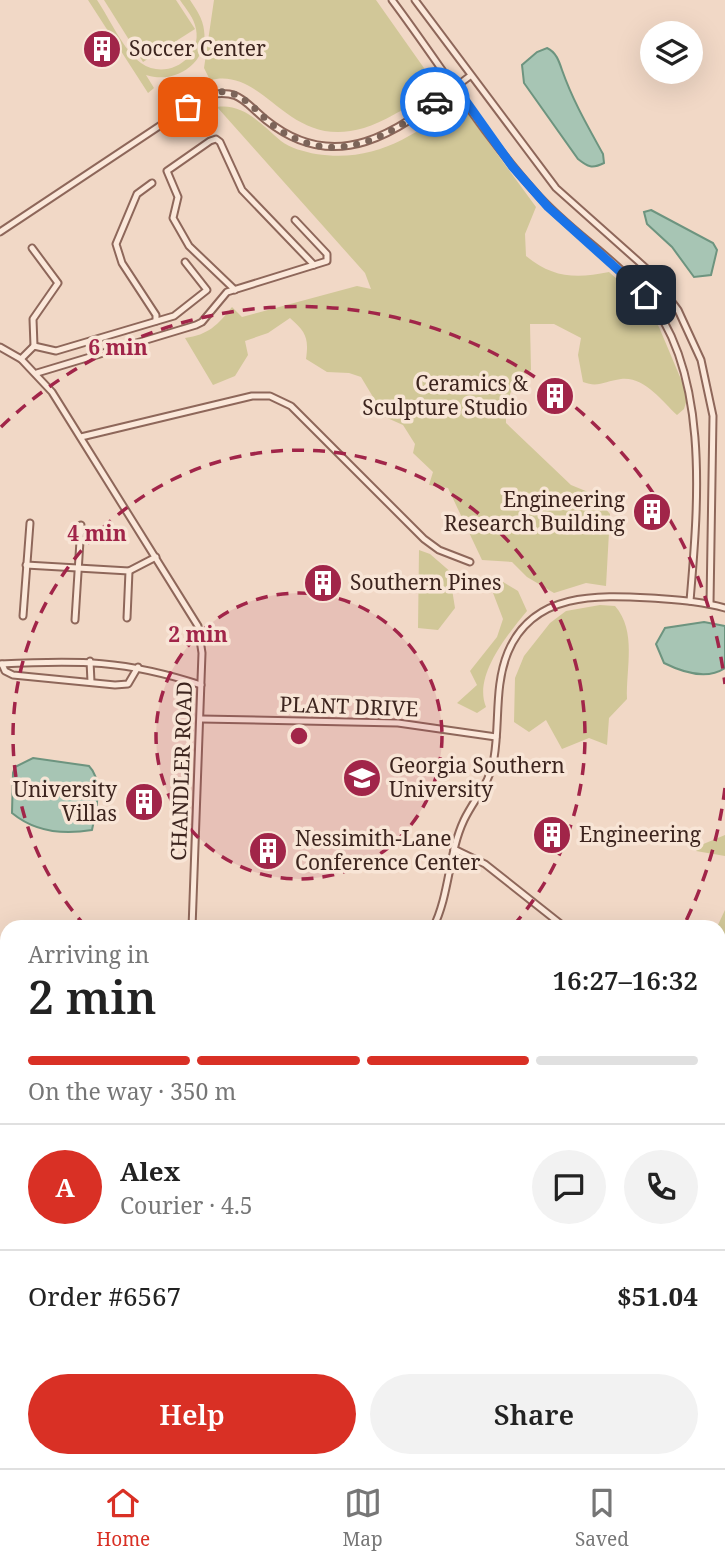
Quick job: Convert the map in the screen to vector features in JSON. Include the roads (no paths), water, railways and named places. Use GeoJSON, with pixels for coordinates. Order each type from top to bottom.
{"type":"FeatureCollection","features":[{"type":"Feature","properties":{"kind":"street"},"geometry":{"type":"LineString","coordinates":[[392,0],[512,166],[548,207],[646,295],[676,347],[690,391],[696,434],[691,601]]}},
{"type":"Feature","properties":{"kind":"street"},"geometry":{"type":"LineString","coordinates":[[415,0],[556,188],[648,270],[678,310],[701,360],[713,416],[715,447],[710,604]]}},
{"type":"Feature","properties":{"kind":"street"},"geometry":{"type":"LineString","coordinates":[[0,232],[206,95],[225,92],[241,96],[285,134],[319,146],[349,147],[379,139],[470,76]]}},
{"type":"Feature","properties":{"kind":"street"},"geometry":{"type":"LineString","coordinates":[[235,290],[190,246],[173,218],[178,197],[167,172],[216,139],[220,142],[242,190],[314,265]]}},
{"type":"Feature","properties":{"kind":"street"},"geometry":{"type":"LineString","coordinates":[[152,183],[137,194],[116,244],[122,263],[156,321]]}},
{"type":"Feature","properties":{"kind":"street"},"geometry":{"type":"LineString","coordinates":[[37,373],[196,325],[202,322],[227,292],[327,261],[327,254],[295,220]]}},
{"type":"Feature","properties":{"kind":"street"},"geometry":{"type":"LineString","coordinates":[[21,359],[34,345],[33,319],[58,283],[32,248]]}},
{"type":"Feature","properties":{"kind":"street"},"geometry":{"type":"LineString","coordinates":[[34,345],[56,351],[174,316],[207,290],[185,262]]}},
{"type":"Feature","properties":{"kind":"street","name":"CHANDLER ROAD"},"geometry":{"type":"LineString","coordinates":[[0,347],[21,359],[37,373],[81,437],[198,626],[202,653],[201,719],[192,920]]}},
{"type":"Feature","properties":{"kind":"street"},"geometry":{"type":"LineString","coordinates":[[81,437],[252,396],[280,400],[424,539],[439,550],[470,562]]}},
{"type":"Feature","properties":{"kind":"street"},"geometry":{"type":"LineString","coordinates":[[23,616],[30,523]]}},
{"type":"Feature","properties":{"kind":"street"},"geometry":{"type":"LineString","coordinates":[[75,620],[81,525]]}},
{"type":"Feature","properties":{"kind":"street"},"geometry":{"type":"LineString","coordinates":[[26,565],[129,571],[156,557]]}},
{"type":"Feature","properties":{"kind":"street"},"geometry":{"type":"LineString","coordinates":[[127,618],[129,571]]}},
{"type":"Feature","properties":{"kind":"street"},"geometry":{"type":"LineString","coordinates":[[435,920],[464,819],[487,780],[494,760],[499,690],[509,651],[523,629],[541,612],[573,598],[587,596],[691,601],[725,608]]}},
{"type":"Feature","properties":{"kind":"street"},"geometry":{"type":"LineString","coordinates":[[138,667],[128,684],[13,675],[5,671],[1,664],[90,662],[138,667],[201,685]]}},
{"type":"Feature","properties":{"kind":"street"},"geometry":{"type":"LineString","coordinates":[[90,662],[91,682]]}},
{"type":"Feature","properties":{"kind":"street","name":"PLANT DRIVE"},"geometry":{"type":"LineString","coordinates":[[201,719],[398,723],[434,726],[496,737]]}},
{"type":"Feature","properties":{"kind":"street"},"geometry":{"type":"LineString","coordinates":[[454,849],[485,864],[556,920]]}},
{"type":"Feature","properties":{"kind":"place","name":"Soccer Center"},"geometry":{"type":"Point","coordinates":[102,49]}},
{"type":"Feature","properties":{"kind":"place","name":"Ceramics & Sculpture Studio"},"geometry":{"type":"Point","coordinates":[555,396]}},
{"type":"Feature","properties":{"kind":"place","name":"Engineering Research Building"},"geometry":{"type":"Point","coordinates":[652,512]}},
{"type":"Feature","properties":{"kind":"place","name":"Southern Pines"},"geometry":{"type":"Point","coordinates":[323,583]}},
{"type":"Feature","properties":{"kind":"place","name":"Georgia Southern University"},"geometry":{"type":"Point","coordinates":[362,778]}},
{"type":"Feature","properties":{"kind":"place","name":"University Villas"},"geometry":{"type":"Point","coordinates":[144,802]}},
{"type":"Feature","properties":{"kind":"place","name":"Engineering"},"geometry":{"type":"Point","coordinates":[552,835]}},
{"type":"Feature","properties":{"kind":"place","name":"Nessimith-Lane Conference Center"},"geometry":{"type":"Point","coordinates":[268,851]}}]}
